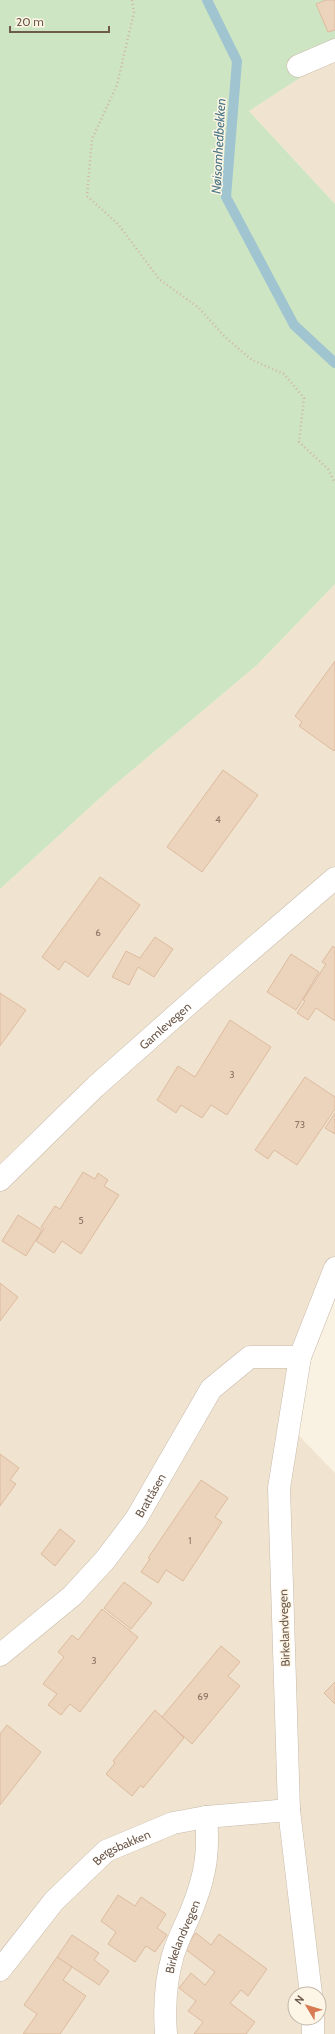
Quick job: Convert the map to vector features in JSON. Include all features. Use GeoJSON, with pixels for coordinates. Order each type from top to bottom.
{"type":"FeatureCollection","features":[{"type":"Feature","properties":{"kind":"street"},"geometry":{"type":"LineString","coordinates":[[298,66],[335,50]]}},
{"type":"Feature","properties":{"kind":"street","name":"Gamlevegen"},"geometry":{"type":"LineString","coordinates":[[0,1180],[95,1087],[208,986],[335,878]]}},
{"type":"Feature","properties":{"kind":"street","name":"Birkelandvegen"},"geometry":{"type":"LineString","coordinates":[[310,1986],[290,1810],[279,1488],[300,1357],[335,1268]]}},
{"type":"Feature","properties":{"kind":"street","name":"Brattåsen"},"geometry":{"type":"LineString","coordinates":[[0,1655],[72,1596],[105,1560],[136,1519],[211,1389],[250,1358],[300,1357]]}},
{"type":"Feature","properties":{"kind":"street","name":"Bergsbakken"},"geometry":{"type":"LineString","coordinates":[[0,1970],[54,1902],[106,1851],[173,1823],[206,1817],[290,1810]]}},
{"type":"Feature","properties":{"kind":"street","name":"Birkelandvegen"},"geometry":{"type":"LineString","coordinates":[[166,2034],[166,1987],[173,1954],[194,1904],[205,1870],[208,1839],[206,1817]]}},
{"type":"Feature","properties":{"kind":"path"},"geometry":{"type":"LineString","coordinates":[[132,0],[134,12],[117,84],[92,139],[87,196],[118,224],[159,279],[199,308],[225,337],[252,360],[284,374],[304,398],[299,442],[328,469],[335,483]]}},
{"type":"Feature","properties":{"kind":"shaded area"},"geometry":{"type":"Polygon","coordinates":[[[335,55],[335,204],[249,111],[335,55]]]}},
{"type":"Feature","properties":{"kind":"shaded area"},"geometry":{"type":"Polygon","coordinates":[[[335,584],[335,1278],[280,1416],[335,1473],[335,2034],[0,2034],[0,889],[111,788],[257,665],[335,584]]]}},
{"type":"Feature","properties":{"kind":"green space"},"geometry":{"type":"Polygon","coordinates":[[[0,0],[335,0],[335,55],[249,111],[335,204],[335,584],[257,665],[111,788],[0,889],[0,0]]]}},
{"type":"Feature","properties":{"kind":"building"},"geometry":{"type":"Polygon","coordinates":[[[326,0],[335,0],[335,30],[328,32],[316,4],[326,0]]]}},
{"type":"Feature","properties":{"kind":"building"},"geometry":{"type":"Polygon","coordinates":[[[335,661],[334,751],[299,726],[302,722],[295,716],[335,661]]]}},
{"type":"Feature","properties":{"kind":"building"},"geometry":{"type":"Polygon","coordinates":[[[223,770],[258,795],[202,872],[167,847],[223,770]]]}},
{"type":"Feature","properties":{"kind":"building"},"geometry":{"type":"Polygon","coordinates":[[[100,877],[140,905],[88,977],[65,961],[59,970],[42,957],[100,877]]]}},
{"type":"Feature","properties":{"kind":"building"},"geometry":{"type":"Polygon","coordinates":[[[155,937],[173,949],[154,977],[138,967],[129,985],[112,977],[126,951],[140,958],[155,937]]]}},
{"type":"Feature","properties":{"kind":"building"},"geometry":{"type":"Polygon","coordinates":[[[333,946],[335,948],[335,1021],[316,1008],[308,1020],[297,1013],[305,1001],[303,1000],[326,964],[322,962],[333,946]]]}},
{"type":"Feature","properties":{"kind":"building"},"geometry":{"type":"Polygon","coordinates":[[[291,954],[319,972],[296,1010],[267,992],[291,954]]]}},
{"type":"Feature","properties":{"kind":"building"},"geometry":{"type":"Polygon","coordinates":[[[0,993],[26,1010],[0,1046],[0,993]]]}},
{"type":"Feature","properties":{"kind":"building"},"geometry":{"type":"Polygon","coordinates":[[[230,1020],[271,1047],[227,1115],[211,1105],[202,1118],[181,1105],[176,1113],[157,1100],[178,1066],[195,1077],[230,1020]]]}},
{"type":"Feature","properties":{"kind":"building"},"geometry":{"type":"Polygon","coordinates":[[[305,1077],[335,1097],[335,1109],[297,1165],[274,1150],[268,1159],[255,1150],[305,1077]]]}},
{"type":"Feature","properties":{"kind":"building"},"geometry":{"type":"Polygon","coordinates":[[[335,1113],[335,1134],[325,1128],[335,1113]]]}},
{"type":"Feature","properties":{"kind":"building"},"geometry":{"type":"Polygon","coordinates":[[[83,1172],[95,1179],[98,1173],[108,1180],[104,1186],[119,1195],[81,1254],[62,1241],[54,1253],[36,1241],[44,1229],[41,1227],[55,1206],[60,1209],[83,1172]]]}},
{"type":"Feature","properties":{"kind":"building"},"geometry":{"type":"Polygon","coordinates":[[[18,1215],[42,1230],[26,1256],[2,1241],[18,1215]]]}},
{"type":"Feature","properties":{"kind":"building"},"geometry":{"type":"Polygon","coordinates":[[[0,1283],[18,1297],[0,1321],[0,1283]]]}},
{"type":"Feature","properties":{"kind":"building"},"geometry":{"type":"Polygon","coordinates":[[[0,1454],[19,1468],[10,1480],[16,1484],[0,1506],[0,1454]]]}},
{"type":"Feature","properties":{"kind":"building"},"geometry":{"type":"Polygon","coordinates":[[[201,1480],[228,1498],[215,1517],[222,1522],[183,1581],[166,1570],[158,1583],[141,1572],[150,1559],[148,1558],[201,1480]]]}},
{"type":"Feature","properties":{"kind":"building"},"geometry":{"type":"Polygon","coordinates":[[[60,1529],[75,1541],[55,1566],[41,1554],[60,1529]]]}},
{"type":"Feature","properties":{"kind":"building"},"geometry":{"type":"Polygon","coordinates":[[[124,1582],[152,1603],[131,1629],[104,1608],[124,1582]]]}},
{"type":"Feature","properties":{"kind":"building"},"geometry":{"type":"Polygon","coordinates":[[[102,1609],[138,1637],[80,1712],[70,1704],[61,1715],[48,1705],[57,1694],[43,1684],[64,1657],[58,1652],[72,1635],[78,1640],[102,1609]]]}},
{"type":"Feature","properties":{"kind":"building"},"geometry":{"type":"Polygon","coordinates":[[[221,1646],[240,1662],[228,1676],[240,1686],[192,1744],[162,1717],[221,1646]]]}},
{"type":"Feature","properties":{"kind":"building"},"geometry":{"type":"Polygon","coordinates":[[[335,1682],[335,1704],[324,1693],[335,1682]]]}},
{"type":"Feature","properties":{"kind":"building"},"geometry":{"type":"Polygon","coordinates":[[[155,1710],[184,1738],[143,1788],[141,1785],[132,1796],[106,1774],[115,1763],[113,1761],[155,1710]]]}},
{"type":"Feature","properties":{"kind":"building"},"geometry":{"type":"Polygon","coordinates":[[[7,1725],[41,1752],[0,1805],[0,1734],[7,1725]]]}},
{"type":"Feature","properties":{"kind":"building"},"geometry":{"type":"Polygon","coordinates":[[[118,1895],[135,1906],[141,1897],[166,1914],[157,1928],[167,1935],[155,1952],[146,1946],[135,1962],[108,1944],[116,1932],[101,1921],[118,1895]]]}},
{"type":"Feature","properties":{"kind":"building"},"geometry":{"type":"Polygon","coordinates":[[[196,1933],[211,1945],[219,1934],[267,1969],[248,1996],[241,1990],[230,2003],[255,2022],[246,2034],[194,2034],[203,2022],[188,2011],[196,2001],[179,1988],[191,1973],[205,1985],[215,1972],[184,1948],[196,1933]]]}},
{"type":"Feature","properties":{"kind":"building"},"geometry":{"type":"Polygon","coordinates":[[[72,1935],[99,1953],[94,1960],[109,1971],[99,1985],[57,1957],[72,1935]]]}},
{"type":"Feature","properties":{"kind":"building"},"geometry":{"type":"Polygon","coordinates":[[[57,1957],[72,1967],[63,1980],[86,1996],[60,2034],[23,2034],[37,2014],[24,2005],[57,1957]]]}},
{"type":"Feature","properties":{"kind":"waterway","name":"Nøisomhedbekken"},"geometry":{"type":"LineString","coordinates":[[207,0],[237,61],[226,197],[294,325],[335,363]]}}]}
